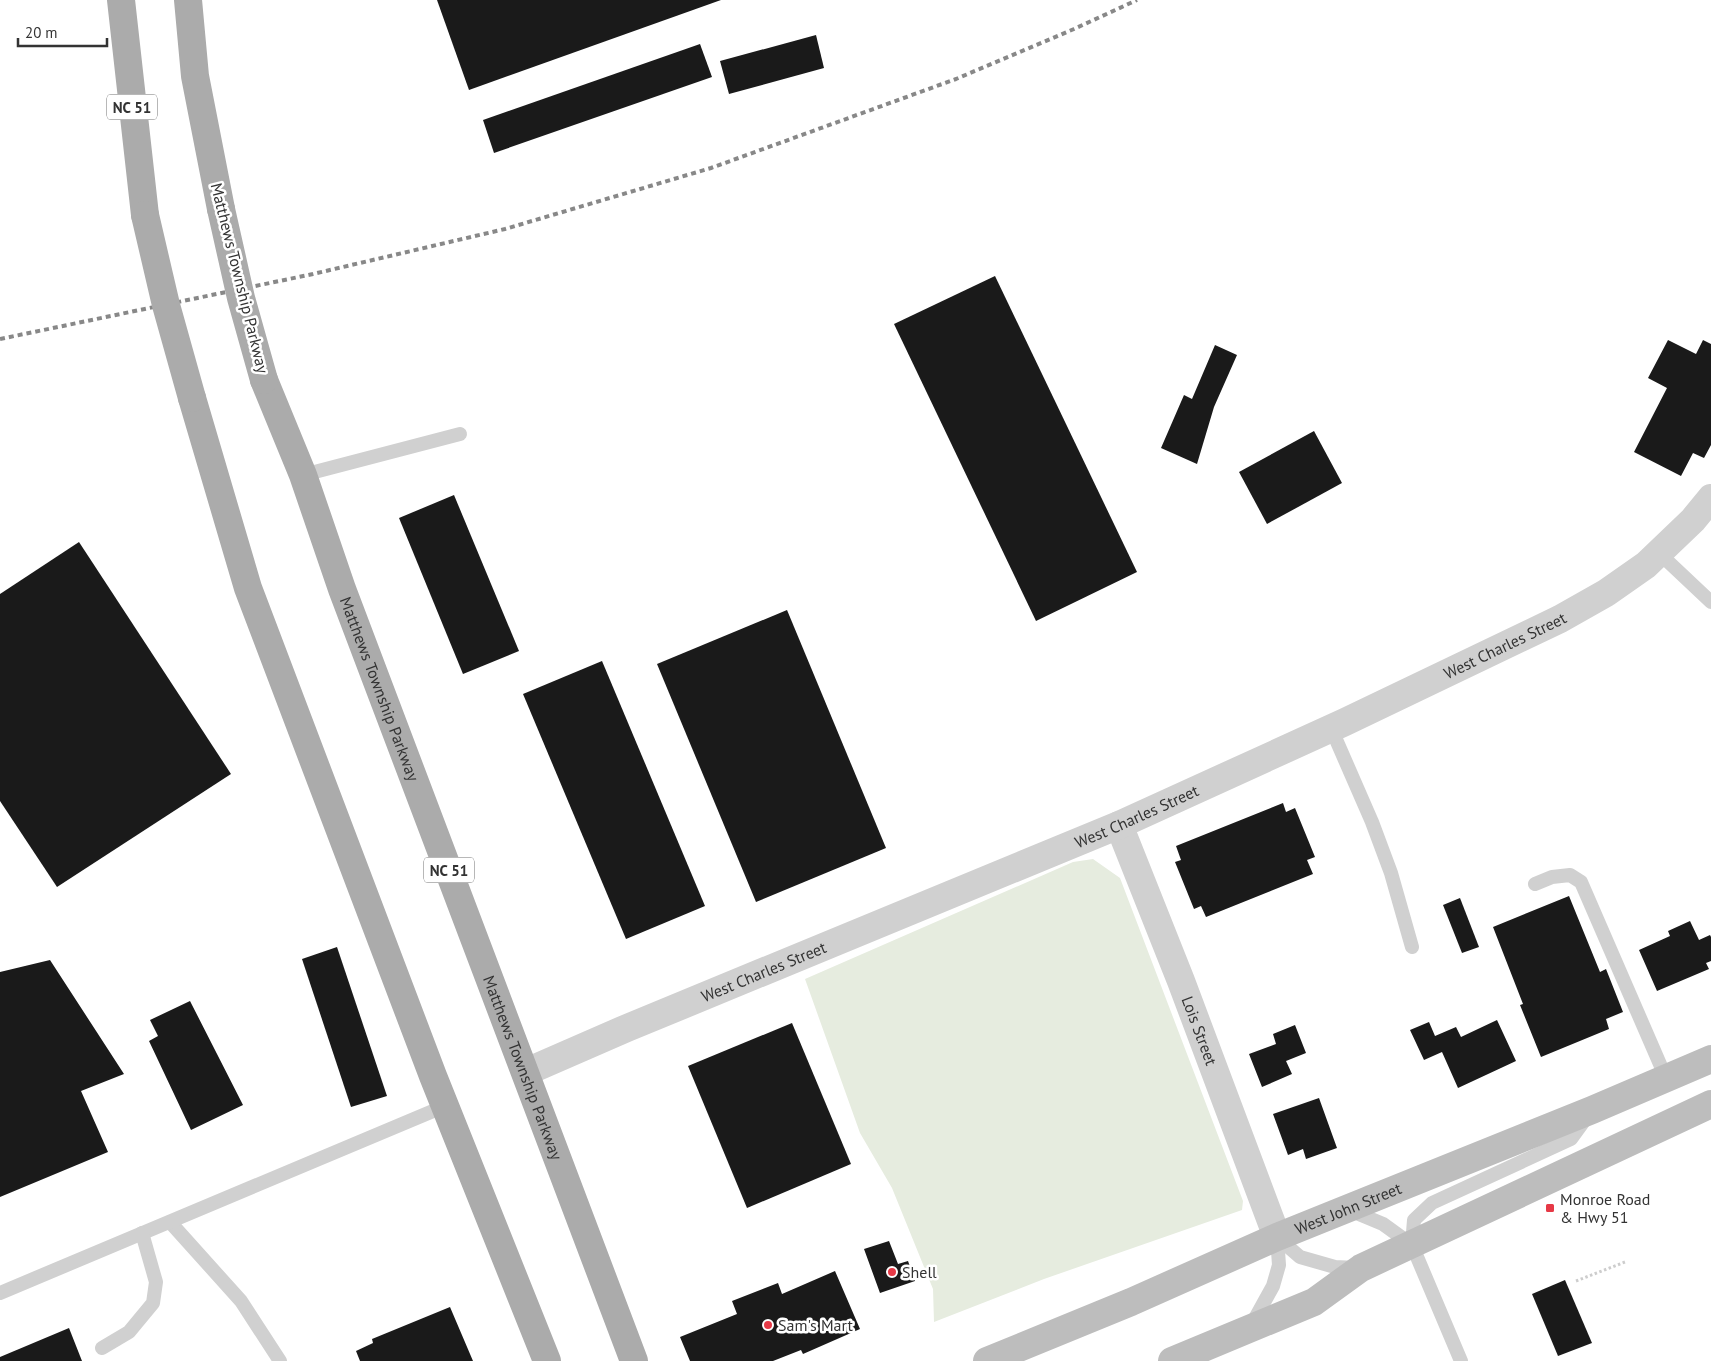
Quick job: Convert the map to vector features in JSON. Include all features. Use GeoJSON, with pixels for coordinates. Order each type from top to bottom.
{"type":"FeatureCollection","features":[{"type":"Feature","properties":{"kind":"main road","name":"NC 51"},"geometry":{"type":"LineString","coordinates":[[121,0],[145,214],[166,305],[248,588],[445,1106],[547,1361]]}},
{"type":"Feature","properties":{"kind":"main road","name":"Matthews Township Parkway"},"geometry":{"type":"LineString","coordinates":[[188,0],[196,76],[220,209],[241,298],[264,380],[303,476],[342,589],[634,1361]]}},
{"type":"Feature","properties":{"kind":"main road","name":"West John Street"},"geometry":{"type":"LineString","coordinates":[[987,1361],[1131,1302],[1277,1236],[1592,1110],[1711,1059]]}},
{"type":"Feature","properties":{"kind":"main road"},"geometry":{"type":"LineString","coordinates":[[1172,1361],[1314,1302],[1361,1268],[1711,1104]]}},
{"type":"Feature","properties":{"kind":"street","name":"West Charles Street"},"geometry":{"type":"LineString","coordinates":[[526,1072],[1119,825],[1560,620],[1606,593],[1646,565],[1693,520],[1711,498]]}},
{"type":"Feature","properties":{"kind":"street","name":"Lois Street"},"geometry":{"type":"LineString","coordinates":[[1119,825],[1277,1236]]}},
{"type":"Feature","properties":{"kind":"lane"},"geometry":{"type":"LineString","coordinates":[[303,476],[460,434]]}},
{"type":"Feature","properties":{"kind":"lane"},"geometry":{"type":"LineString","coordinates":[[1659,553],[1711,602]]}},
{"type":"Feature","properties":{"kind":"lane"},"geometry":{"type":"LineString","coordinates":[[1331,728],[1372,822],[1391,874],[1412,947]]}},
{"type":"Feature","properties":{"kind":"lane"},"geometry":{"type":"LineString","coordinates":[[1535,884],[1552,877],[1570,875],[1581,882],[1666,1078]]}},
{"type":"Feature","properties":{"kind":"lane"},"geometry":{"type":"LineString","coordinates":[[0,1293],[445,1106]]}},
{"type":"Feature","properties":{"kind":"lane"},"geometry":{"type":"LineString","coordinates":[[1462,1361],[1412,1245],[1414,1220],[1432,1203],[1571,1139],[1592,1110]]}},
{"type":"Feature","properties":{"kind":"lane"},"geometry":{"type":"LineString","coordinates":[[1346,1208],[1383,1224],[1412,1245]]}},
{"type":"Feature","properties":{"kind":"lane"},"geometry":{"type":"LineString","coordinates":[[170,1222],[241,1301],[280,1361]]}},
{"type":"Feature","properties":{"kind":"lane"},"geometry":{"type":"LineString","coordinates":[[102,1348],[130,1332],[153,1303],[156,1282],[142,1233]]}},
{"type":"Feature","properties":{"kind":"lane","name":"Lois Street"},"geometry":{"type":"LineString","coordinates":[[1277,1236],[1300,1257],[1335,1267],[1361,1268]]}},
{"type":"Feature","properties":{"kind":"lane","name":"Lois Street"},"geometry":{"type":"LineString","coordinates":[[1249,1329],[1273,1286],[1279,1265],[1277,1236]]}},
{"type":"Feature","properties":{"kind":"path"},"geometry":{"type":"LineString","coordinates":[[1576,1281],[1625,1262]]}},
{"type":"Feature","properties":{"kind":"shaded area"},"geometry":{"type":"Polygon","coordinates":[[[1093,859],[1120,878],[1243,1201],[1242,1210],[1044,1279],[934,1322],[933,1289],[892,1188],[860,1133],[805,979],[1073,862],[1093,859]]]}},
{"type":"Feature","properties":{"kind":"building"},"geometry":{"type":"Polygon","coordinates":[[[437,0],[721,0],[469,90],[437,0]]]}},
{"type":"Feature","properties":{"kind":"building"},"geometry":{"type":"Polygon","coordinates":[[[816,35],[824,68],[729,94],[720,61],[816,35]]]}},
{"type":"Feature","properties":{"kind":"building"},"geometry":{"type":"Polygon","coordinates":[[[700,44],[712,77],[494,153],[483,120],[700,44]]]}},
{"type":"Feature","properties":{"kind":"building"},"geometry":{"type":"Polygon","coordinates":[[[995,276],[1137,572],[1036,621],[894,324],[995,276]]]}},
{"type":"Feature","properties":{"kind":"building"},"geometry":{"type":"Polygon","coordinates":[[[1668,340],[1696,354],[1703,340],[1711,344],[1711,445],[1704,458],[1693,453],[1681,476],[1634,452],[1667,388],[1648,378],[1668,340]]]}},
{"type":"Feature","properties":{"kind":"building"},"geometry":{"type":"Polygon","coordinates":[[[1215,345],[1237,355],[1214,407],[1197,464],[1161,448],[1184,395],[1192,399],[1215,345]]]}},
{"type":"Feature","properties":{"kind":"building"},"geometry":{"type":"Polygon","coordinates":[[[1314,431],[1342,483],[1267,524],[1239,472],[1314,431]]]}},
{"type":"Feature","properties":{"kind":"building"},"geometry":{"type":"Polygon","coordinates":[[[454,495],[519,651],[463,674],[399,518],[454,495]]]}},
{"type":"Feature","properties":{"kind":"building"},"geometry":{"type":"Polygon","coordinates":[[[79,542],[231,774],[57,887],[0,801],[0,594],[79,542]]]}},
{"type":"Feature","properties":{"kind":"building"},"geometry":{"type":"Polygon","coordinates":[[[787,610],[886,848],[756,902],[657,664],[787,610]]]}},
{"type":"Feature","properties":{"kind":"building"},"geometry":{"type":"Polygon","coordinates":[[[602,661],[705,906],[626,939],[523,694],[602,661]]]}},
{"type":"Feature","properties":{"kind":"building"},"geometry":{"type":"Polygon","coordinates":[[[1283,803],[1286,812],[1295,808],[1315,857],[1307,860],[1313,874],[1206,917],[1201,906],[1194,909],[1175,862],[1181,860],[1176,846],[1283,803]]]}},
{"type":"Feature","properties":{"kind":"building"},"geometry":{"type":"Polygon","coordinates":[[[1569,896],[1600,972],[1606,969],[1623,1012],[1606,1019],[1609,1029],[1541,1057],[1520,1005],[1523,1004],[1493,927],[1569,896]]]}},
{"type":"Feature","properties":{"kind":"building"},"geometry":{"type":"Polygon","coordinates":[[[1460,898],[1479,947],[1462,953],[1443,905],[1460,898]]]}},
{"type":"Feature","properties":{"kind":"building"},"geometry":{"type":"Polygon","coordinates":[[[1690,921],[1699,940],[1710,935],[1711,937],[1711,961],[1706,963],[1709,969],[1657,991],[1639,950],[1670,936],[1668,931],[1690,921]]]}},
{"type":"Feature","properties":{"kind":"building"},"geometry":{"type":"Polygon","coordinates":[[[337,947],[387,1096],[351,1107],[302,959],[337,947]]]}},
{"type":"Feature","properties":{"kind":"building"},"geometry":{"type":"Polygon","coordinates":[[[50,960],[124,1074],[81,1091],[108,1152],[0,1197],[0,972],[50,960]]]}},
{"type":"Feature","properties":{"kind":"building"},"geometry":{"type":"Polygon","coordinates":[[[190,1001],[243,1105],[191,1130],[149,1041],[158,1036],[150,1020],[190,1001]]]}},
{"type":"Feature","properties":{"kind":"building"},"geometry":{"type":"Polygon","coordinates":[[[1497,1020],[1516,1061],[1458,1088],[1442,1052],[1424,1060],[1410,1030],[1429,1022],[1435,1036],[1456,1027],[1461,1037],[1497,1020]]]}},
{"type":"Feature","properties":{"kind":"building"},"geometry":{"type":"Polygon","coordinates":[[[792,1023],[851,1164],[747,1208],[688,1066],[792,1023]]]}},
{"type":"Feature","properties":{"kind":"building"},"geometry":{"type":"Polygon","coordinates":[[[1295,1025],[1306,1053],[1286,1061],[1292,1074],[1262,1087],[1249,1054],[1276,1044],[1273,1034],[1295,1025]]]}},
{"type":"Feature","properties":{"kind":"building"},"geometry":{"type":"Polygon","coordinates":[[[1319,1098],[1337,1148],[1306,1159],[1303,1149],[1288,1155],[1273,1114],[1319,1098]]]}},
{"type":"Feature","properties":{"kind":"building","name":"Shell"},"geometry":{"type":"Polygon","coordinates":[[[889,1241],[898,1264],[908,1261],[915,1281],[880,1293],[864,1249],[889,1241]]]}},
{"type":"Feature","properties":{"kind":"building"},"geometry":{"type":"Polygon","coordinates":[[[835,1271],[860,1329],[803,1354],[801,1350],[773,1361],[690,1361],[680,1337],[737,1314],[732,1301],[778,1283],[782,1294],[835,1271]]]}},
{"type":"Feature","properties":{"kind":"building"},"geometry":{"type":"Polygon","coordinates":[[[1565,1280],[1592,1343],[1558,1356],[1532,1294],[1565,1280]]]}},
{"type":"Feature","properties":{"kind":"building"},"geometry":{"type":"Polygon","coordinates":[[[450,1307],[473,1361],[360,1361],[356,1351],[373,1343],[372,1339],[450,1307]]]}},
{"type":"Feature","properties":{"kind":"building"},"geometry":{"type":"Polygon","coordinates":[[[69,1328],[82,1361],[0,1361],[0,1357],[69,1328]]]}},
{"type":"Feature","properties":{"kind":"railway"},"geometry":{"type":"LineString","coordinates":[[0,339],[313,274],[505,229],[711,168],[956,79],[1137,0]]}},
{"type":"Feature","properties":{"kind":"place","name":"Monroe Road & Hwy 51"},"geometry":{"type":"Point","coordinates":[1550,1208]}},
{"type":"Feature","properties":{"kind":"place","name":"Shell"},"geometry":{"type":"Point","coordinates":[892,1272]}},
{"type":"Feature","properties":{"kind":"place","name":"Sam's Mart"},"geometry":{"type":"Point","coordinates":[768,1325]}}]}
